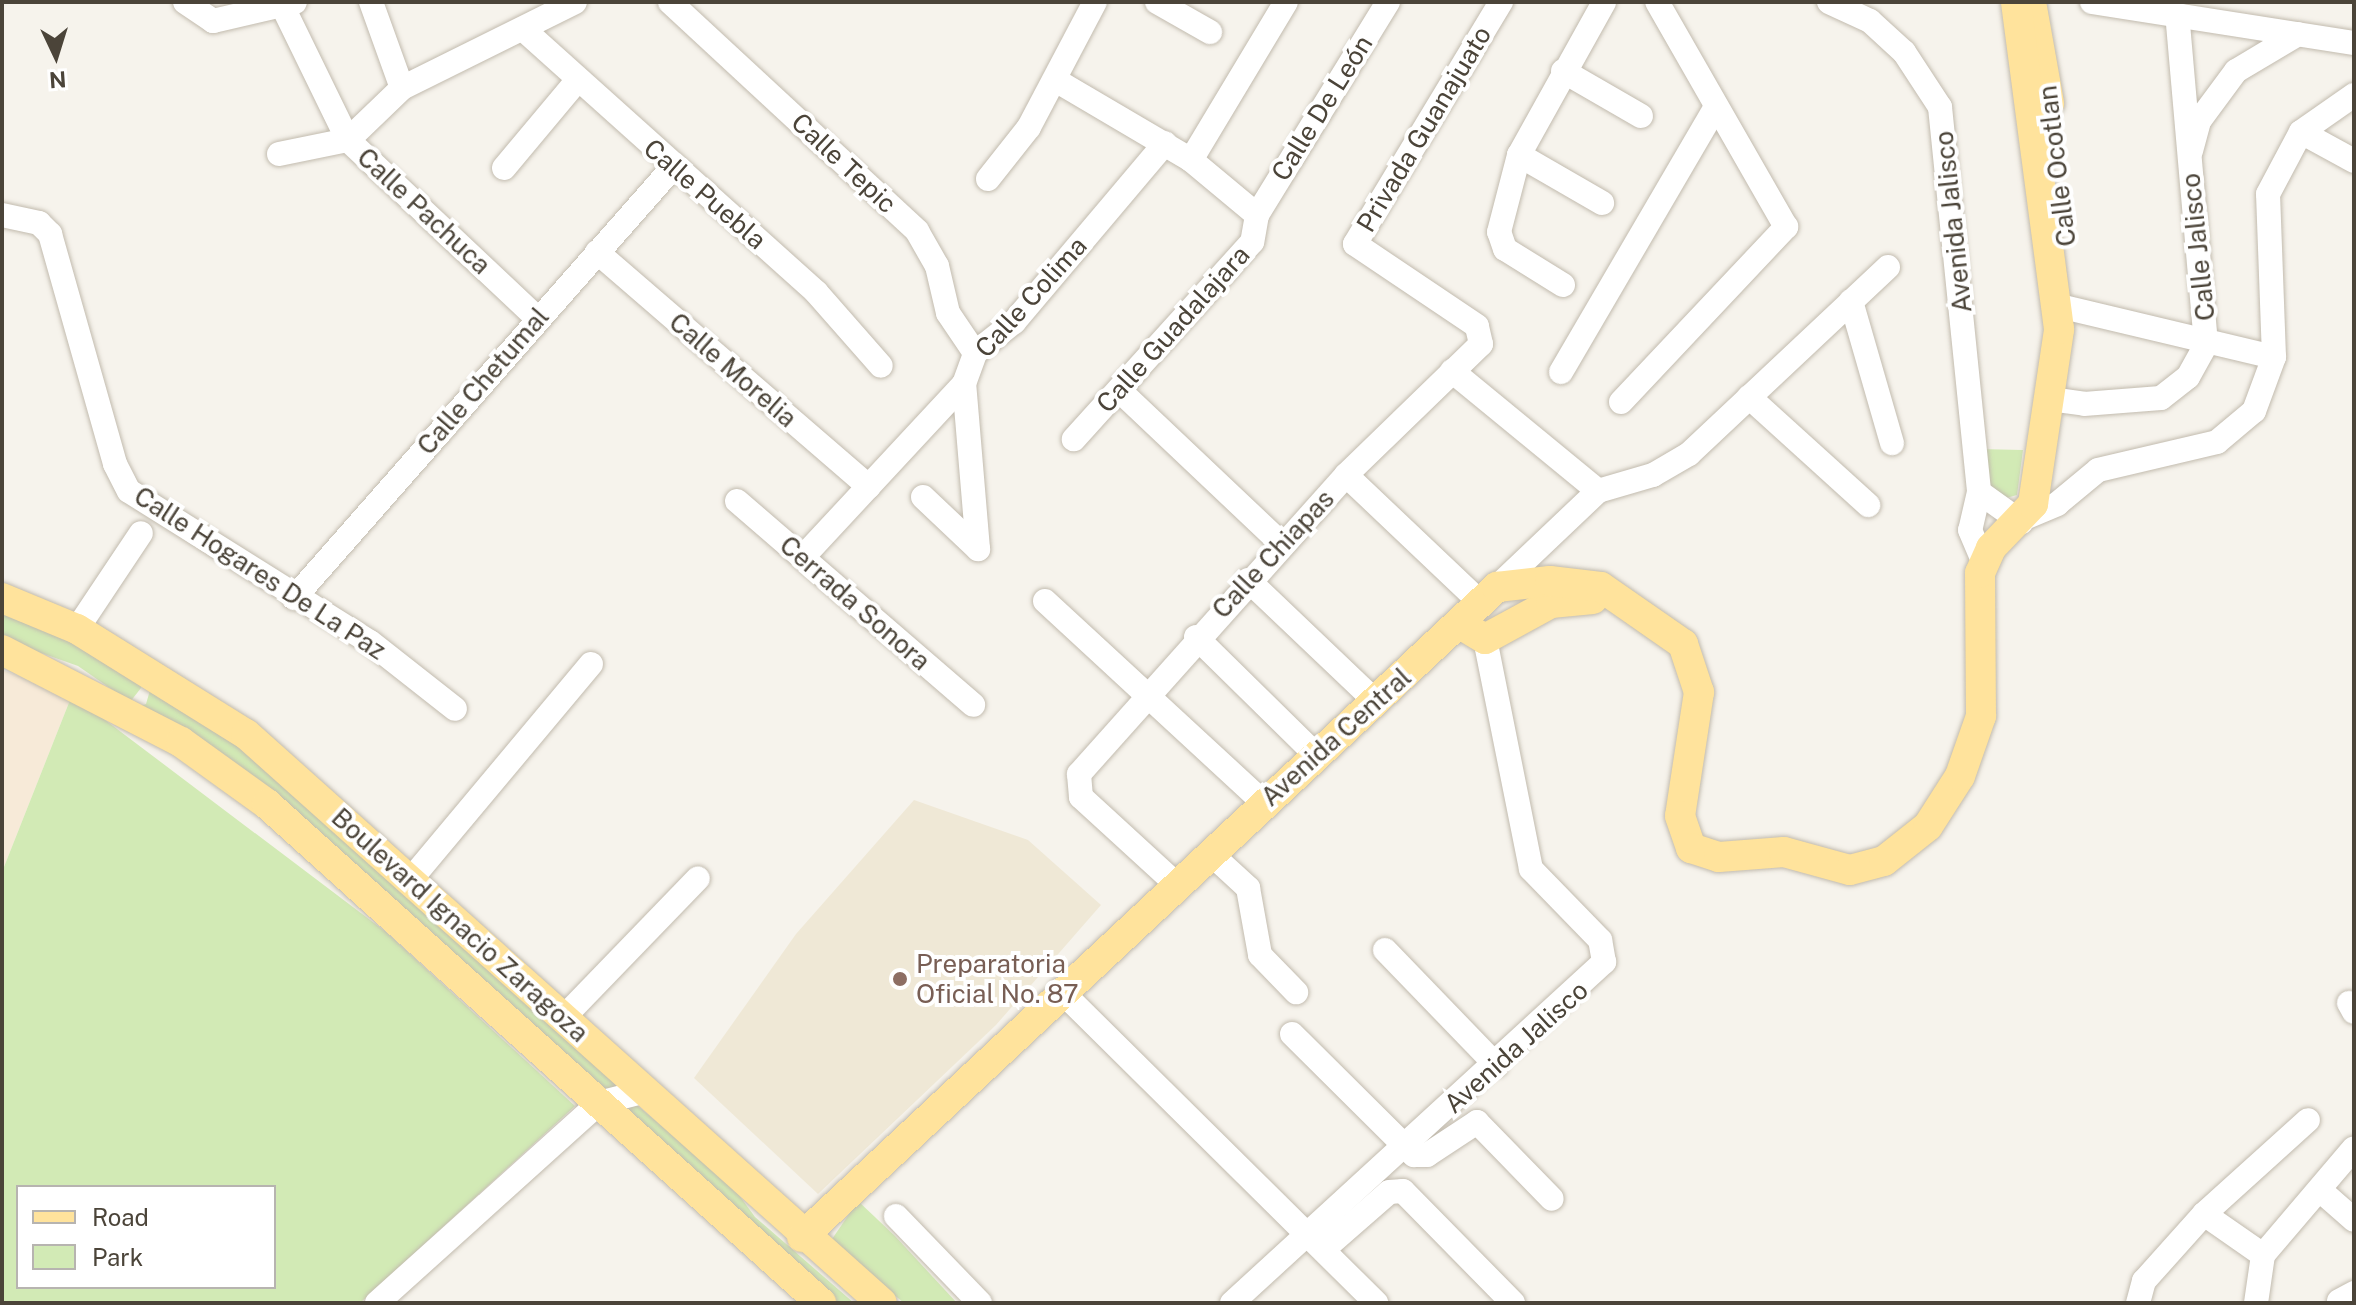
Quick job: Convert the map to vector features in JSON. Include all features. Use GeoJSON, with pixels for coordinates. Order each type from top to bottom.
{"type":"FeatureCollection","features":[{"type":"Feature","properties":{"kind":"main road","name":"Calle Ocotlan"},"geometry":{"type":"LineString","coordinates":[[2024,519],[2050,399],[2062,314],[2028,3]]}},
{"type":"Feature","properties":{"kind":"main road"},"geometry":{"type":"LineString","coordinates":[[1983,561],[2024,519]]}},
{"type":"Feature","properties":{"kind":"main road","name":"Avenida Jalisco"},"geometry":{"type":"LineString","coordinates":[[1481,613],[1590,584],[1627,602],[1683,644],[1698,674],[1680,800],[1683,839],[1719,857],[1784,852],[1850,870],[1884,861],[1917,838],[1960,776],[1981,716],[1983,561]]}},
{"type":"Feature","properties":{"kind":"main road","name":"Boulevard Ignacio Zaragoza"},"geometry":{"type":"LineString","coordinates":[[2,598],[77,629],[136,662],[246,734],[412,878],[802,1237],[882,1303]]}},
{"type":"Feature","properties":{"kind":"main road"},"geometry":{"type":"LineString","coordinates":[[1481,613],[1551,603],[1627,602]]}},
{"type":"Feature","properties":{"kind":"main road","name":"Avenida Central"},"geometry":{"type":"LineString","coordinates":[[802,1237],[1060,990],[1375,701],[1481,613]]}},
{"type":"Feature","properties":{"kind":"main road","name":"Boulevard Ignacio Zaragoza"},"geometry":{"type":"LineString","coordinates":[[2,650],[118,707],[267,804],[821,1303]]}},
{"type":"Feature","properties":{"kind":"main road"},"geometry":{"type":"LineString","coordinates":[[118,707],[142,689],[136,662]]}},
{"type":"Feature","properties":{"kind":"main road"},"geometry":{"type":"LineString","coordinates":[[733,1175],[745,1201],[863,1303]]}},
{"type":"Feature","properties":{"kind":"street"},"geometry":{"type":"LineString","coordinates":[[185,2],[213,21],[289,5]]}},
{"type":"Feature","properties":{"kind":"street"},"geometry":{"type":"LineString","coordinates":[[371,2],[402,88]]}},
{"type":"Feature","properties":{"kind":"street"},"geometry":{"type":"LineString","coordinates":[[279,154],[348,140],[402,88],[575,2]]}},
{"type":"Feature","properties":{"kind":"street","name":"Calle Tepic"},"geometry":{"type":"LineString","coordinates":[[670,2],[930,247],[948,313],[975,353]]}},
{"type":"Feature","properties":{"kind":"street"},"geometry":{"type":"LineString","coordinates":[[988,179],[1057,81],[1095,2]]}},
{"type":"Feature","properties":{"kind":"street"},"geometry":{"type":"LineString","coordinates":[[1157,2],[1210,32]]}},
{"type":"Feature","properties":{"kind":"street"},"geometry":{"type":"LineString","coordinates":[[1191,160],[1286,2]]}},
{"type":"Feature","properties":{"kind":"street","name":"Calle De León"},"geometry":{"type":"LineString","coordinates":[[1257,215],[1388,2]]}},
{"type":"Feature","properties":{"kind":"street","name":"Privada Guanajuato"},"geometry":{"type":"LineString","coordinates":[[1483,335],[1355,244],[1501,2]]}},
{"type":"Feature","properties":{"kind":"street"},"geometry":{"type":"LineString","coordinates":[[1563,285],[1499,242],[1519,155],[1604,2]]}},
{"type":"Feature","properties":{"kind":"street"},"geometry":{"type":"LineString","coordinates":[[1621,402],[1786,227],[1657,2]]}},
{"type":"Feature","properties":{"kind":"street","name":"Avenida Jalisco"},"geometry":{"type":"LineString","coordinates":[[1829,2],[1870,21],[1904,52],[1940,107],[1979,492],[1970,530],[1983,561]]}},
{"type":"Feature","properties":{"kind":"street"},"geometry":{"type":"LineString","coordinates":[[2092,2],[2354,43]]}},
{"type":"Feature","properties":{"kind":"street","name":"Calle Pachuca"},"geometry":{"type":"LineString","coordinates":[[289,5],[348,140],[537,318]]}},
{"type":"Feature","properties":{"kind":"street","name":"Calle Jalisco"},"geometry":{"type":"LineString","coordinates":[[2050,399],[2098,404],[2161,398],[2188,377],[2206,344],[2177,14]]}},
{"type":"Feature","properties":{"kind":"street","name":"Calle Puebla"},"geometry":{"type":"LineString","coordinates":[[523,29],[576,82],[816,292],[881,366]]}},
{"type":"Feature","properties":{"kind":"street"},"geometry":{"type":"LineString","coordinates":[[2189,162],[2214,95],[2236,71],[2298,34]]}},
{"type":"Feature","properties":{"kind":"street"},"geometry":{"type":"LineString","coordinates":[[1563,71],[1641,116]]}},
{"type":"Feature","properties":{"kind":"street","name":"Calle Guadalajara"},"geometry":{"type":"LineString","coordinates":[[1057,81],[1191,160],[1257,215],[1252,242],[1074,439]]}},
{"type":"Feature","properties":{"kind":"street"},"geometry":{"type":"LineString","coordinates":[[504,168],[576,82]]}},
{"type":"Feature","properties":{"kind":"street"},"geometry":{"type":"LineString","coordinates":[[1979,492],[2024,519],[2057,504],[2098,470],[2217,442],[2254,411],[2274,357],[2264,215],[2276,171],[2301,132],[2354,95]]}},
{"type":"Feature","properties":{"kind":"street"},"geometry":{"type":"LineString","coordinates":[[1561,372],[1716,107]]}},
{"type":"Feature","properties":{"kind":"street"},"geometry":{"type":"LineString","coordinates":[[2301,132],[2354,161]]}},
{"type":"Feature","properties":{"kind":"street","name":"Calle Colima"},"geometry":{"type":"LineString","coordinates":[[803,557],[964,384],[975,353],[1014,322],[1165,143]]}},
{"type":"Feature","properties":{"kind":"street"},"geometry":{"type":"LineString","coordinates":[[1519,155],[1602,203]]}},
{"type":"Feature","properties":{"kind":"street","name":"Calle Chetumal"},"geometry":{"type":"LineString","coordinates":[[294,598],[537,318],[674,166]]}},
{"type":"Feature","properties":{"kind":"street","name":"Calle Hogares De La Paz"},"geometry":{"type":"LineString","coordinates":[[2,215],[39,223],[50,234],[115,464],[129,491],[294,598],[370,642],[455,709]]}},
{"type":"Feature","properties":{"kind":"street","name":"Calle Morelia"},"geometry":{"type":"LineString","coordinates":[[597,252],[869,487]]}},
{"type":"Feature","properties":{"kind":"street","name":"Avenida Central"},"geometry":{"type":"LineString","coordinates":[[1481,613],[1598,491],[1672,466],[1888,267]]}},
{"type":"Feature","properties":{"kind":"street"},"geometry":{"type":"LineString","coordinates":[[1851,301],[1892,443]]}},
{"type":"Feature","properties":{"kind":"street"},"geometry":{"type":"LineString","coordinates":[[2062,314],[2274,357]]}},
{"type":"Feature","properties":{"kind":"street","name":"Calle Chiapas"},"geometry":{"type":"LineString","coordinates":[[1176,884],[1075,785],[1143,694],[1346,475],[1452,371],[1483,335]]}},
{"type":"Feature","properties":{"kind":"street"},"geometry":{"type":"LineString","coordinates":[[1452,371],[1598,491]]}},
{"type":"Feature","properties":{"kind":"street"},"geometry":{"type":"LineString","coordinates":[[923,497],[978,549],[964,384]]}},
{"type":"Feature","properties":{"kind":"street"},"geometry":{"type":"LineString","coordinates":[[1119,390],[1282,544]]}},
{"type":"Feature","properties":{"kind":"street"},"geometry":{"type":"LineString","coordinates":[[1749,397],[1868,505]]}},
{"type":"Feature","properties":{"kind":"street"},"geometry":{"type":"LineString","coordinates":[[1346,475],[1481,613]]}},
{"type":"Feature","properties":{"kind":"street","name":"Cerrada Sonora"},"geometry":{"type":"LineString","coordinates":[[737,501],[973,705]]}},
{"type":"Feature","properties":{"kind":"street"},"geometry":{"type":"LineString","coordinates":[[77,629],[141,533]]}},
{"type":"Feature","properties":{"kind":"street"},"geometry":{"type":"LineString","coordinates":[[1248,580],[1375,701]]}},
{"type":"Feature","properties":{"kind":"street"},"geometry":{"type":"LineString","coordinates":[[1045,601],[1264,803]]}},
{"type":"Feature","properties":{"kind":"street","name":"Avenida Jalisco"},"geometry":{"type":"LineString","coordinates":[[1232,1303],[1316,1241],[1406,1147],[1598,972],[1605,951],[1531,869],[1481,613]]}},
{"type":"Feature","properties":{"kind":"street"},"geometry":{"type":"LineString","coordinates":[[1196,637],[1316,755]]}},
{"type":"Feature","properties":{"kind":"street"},"geometry":{"type":"LineString","coordinates":[[412,878],[591,664]]}},
{"type":"Feature","properties":{"kind":"street"},"geometry":{"type":"LineString","coordinates":[[1210,853],[1248,888],[1260,955],[1296,992]]}},
{"type":"Feature","properties":{"kind":"street"},"geometry":{"type":"LineString","coordinates":[[563,1018],[698,878]]}},
{"type":"Feature","properties":{"kind":"street"},"geometry":{"type":"LineString","coordinates":[[1385,950],[1496,1065]]}},
{"type":"Feature","properties":{"kind":"street"},"geometry":{"type":"LineString","coordinates":[[1060,990],[1376,1303]]}},
{"type":"Feature","properties":{"kind":"street"},"geometry":{"type":"LineString","coordinates":[[1292,1034],[1406,1147],[1427,1155],[1477,1122],[1552,1199]]}},
{"type":"Feature","properties":{"kind":"street"},"geometry":{"type":"LineString","coordinates":[[377,1303],[599,1103],[642,1092]]}},
{"type":"Feature","properties":{"kind":"street"},"geometry":{"type":"LineString","coordinates":[[2138,1303],[2144,1281],[2204,1214],[2308,1120]]}},
{"type":"Feature","properties":{"kind":"street"},"geometry":{"type":"LineString","coordinates":[[2256,1303],[2263,1255],[2321,1191],[2354,1148]]}},
{"type":"Feature","properties":{"kind":"street"},"geometry":{"type":"LineString","coordinates":[[1316,1241],[1389,1192],[1403,1191],[1513,1303]]}},
{"type":"Feature","properties":{"kind":"street"},"geometry":{"type":"LineString","coordinates":[[2321,1191],[2354,1220]]}},
{"type":"Feature","properties":{"kind":"street"},"geometry":{"type":"LineString","coordinates":[[2204,1214],[2263,1255]]}},
{"type":"Feature","properties":{"kind":"street"},"geometry":{"type":"LineString","coordinates":[[896,1216],[980,1303]]}},
{"type":"Feature","properties":{"kind":"shaded area"},"geometry":{"type":"Polygon","coordinates":[[[2,670],[72,695],[2,872],[2,670]]]}},
{"type":"Feature","properties":{"kind":"shaded area","name":"Preparatoria Oficial No. 87"},"geometry":{"type":"Polygon","coordinates":[[[914,800],[1028,840],[1101,905],[996,1025],[818,1194],[694,1078],[796,934],[914,800]]]}},
{"type":"Feature","properties":{"kind":"green space"},"geometry":{"type":"Polygon","coordinates":[[[1978,449],[2023,450],[2017,495],[2006,498],[1990,485],[1978,449]]]}},
{"type":"Feature","properties":{"kind":"green space"},"geometry":{"type":"Polygon","coordinates":[[[2,613],[57,629],[144,679],[141,688],[130,702],[78,666],[2,639],[2,613]]]}},
{"type":"Feature","properties":{"kind":"green space"},"geometry":{"type":"Polygon","coordinates":[[[153,680],[224,728],[624,1088],[600,1099],[130,710],[146,704],[153,680]]]}},
{"type":"Feature","properties":{"kind":"green space"},"geometry":{"type":"Polygon","coordinates":[[[72,695],[386,932],[575,1106],[360,1303],[2,1303],[2,872],[72,695]]]}},
{"type":"Feature","properties":{"kind":"green space"},"geometry":{"type":"Polygon","coordinates":[[[634,1103],[728,1180],[755,1217],[854,1303],[825,1303],[611,1108],[634,1103]]]}},
{"type":"Feature","properties":{"kind":"green space"},"geometry":{"type":"Polygon","coordinates":[[[858,1201],[957,1303],[904,1303],[830,1242],[858,1201]]]}},
{"type":"Feature","properties":{"kind":"place","name":"Preparatoria Oficial No. 87"},"geometry":{"type":"Point","coordinates":[900,979]}}]}
